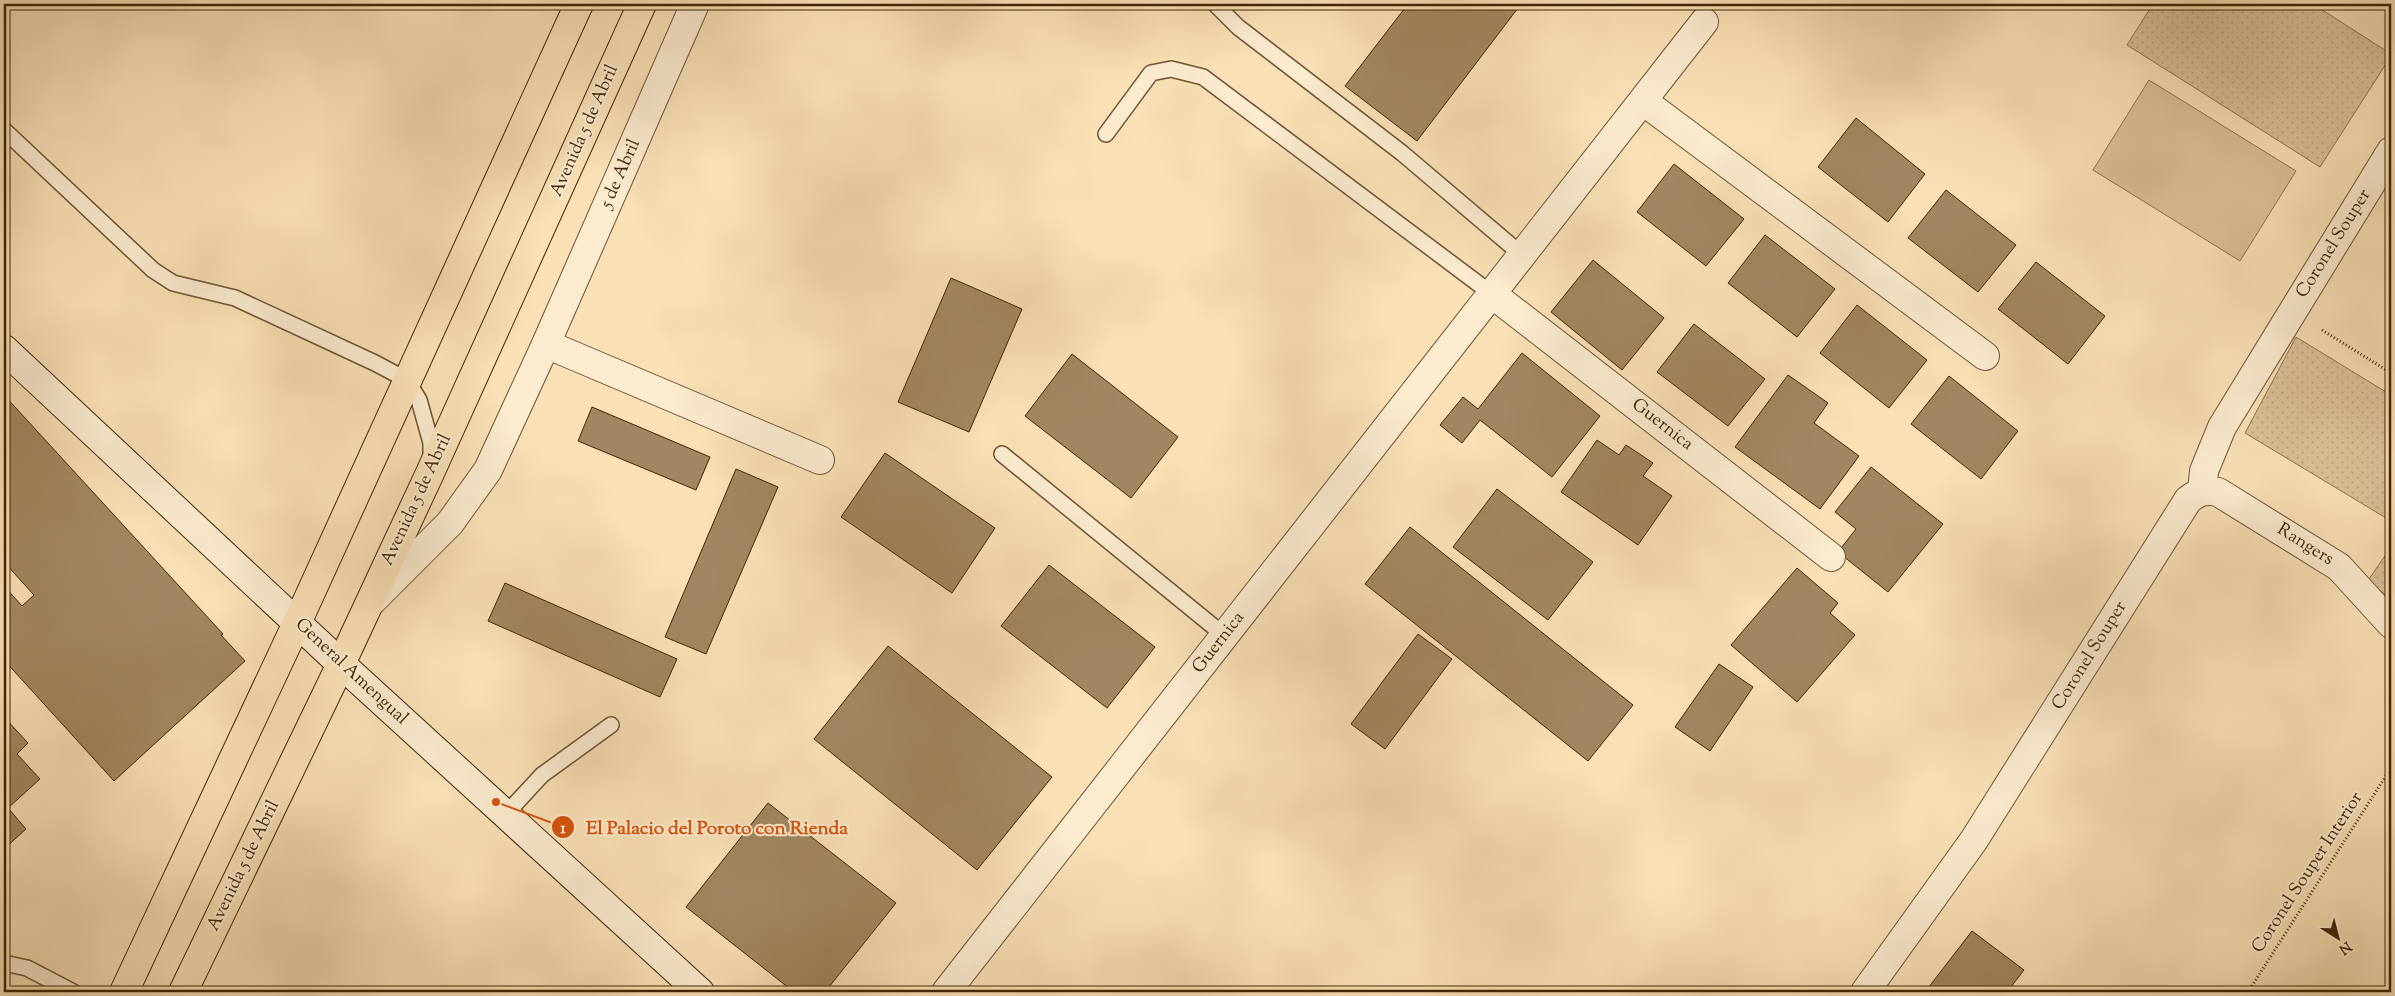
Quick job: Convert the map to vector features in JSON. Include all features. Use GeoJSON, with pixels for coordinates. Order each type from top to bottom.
{"type":"FeatureCollection","features":[{"type":"Feature","properties":{"kind":"main road"},"geometry":{"type":"LineString","coordinates":[[124,992],[297,623],[406,380],[580,4]]}},
{"type":"Feature","properties":{"kind":"main road","name":"Avenida 5 de Abril"},"geometry":{"type":"LineString","coordinates":[[183,992],[342,664],[367,605],[430,473],[642,4]]}},
{"type":"Feature","properties":{"kind":"street","name":"5 de Abril"},"geometry":{"type":"LineString","coordinates":[[367,605],[450,523],[488,470],[546,344],[696,4]]}},
{"type":"Feature","properties":{"kind":"street","name":"Guernica"},"geometry":{"type":"LineString","coordinates":[[946,992],[1704,22]]}},
{"type":"Feature","properties":{"kind":"street"},"geometry":{"type":"LineString","coordinates":[[1643,100],[1985,356]]}},
{"type":"Feature","properties":{"kind":"street","name":"Coronel Souper"},"geometry":{"type":"LineString","coordinates":[[1865,992],[1974,840],[2188,500],[2202,491],[2204,471],[2222,427],[2391,151]]}},
{"type":"Feature","properties":{"kind":"street","name":"Guernica"},"geometry":{"type":"LineString","coordinates":[[1492,294],[1831,556]]}},
{"type":"Feature","properties":{"kind":"street"},"geometry":{"type":"LineString","coordinates":[[546,344],[820,460]]}},
{"type":"Feature","properties":{"kind":"street","name":"General Amengual"},"geometry":{"type":"LineString","coordinates":[[4,349],[297,623],[700,992]]}},
{"type":"Feature","properties":{"kind":"street","name":"Rangers"},"geometry":{"type":"LineString","coordinates":[[2202,491],[2218,492],[2340,567],[2391,624]]}},
{"type":"Feature","properties":{"kind":"lane"},"geometry":{"type":"LineString","coordinates":[[1215,4],[1238,26],[1402,153],[1522,255]]}},
{"type":"Feature","properties":{"kind":"lane"},"geometry":{"type":"LineString","coordinates":[[1106,134],[1152,73],[1171,69],[1203,77],[1492,294]]}},
{"type":"Feature","properties":{"kind":"lane"},"geometry":{"type":"LineString","coordinates":[[4,130],[153,270],[165,278],[173,282],[235,298],[375,363],[406,380],[419,400],[431,443],[430,473]]}},
{"type":"Feature","properties":{"kind":"lane"},"geometry":{"type":"LineString","coordinates":[[1002,454],[1225,636]]}},
{"type":"Feature","properties":{"kind":"lane"},"geometry":{"type":"LineString","coordinates":[[506,814],[542,775],[611,725]]}},
{"type":"Feature","properties":{"kind":"lane"},"geometry":{"type":"LineString","coordinates":[[4,963],[27,968],[73,992]]}},
{"type":"Feature","properties":{"kind":"path"},"geometry":{"type":"LineString","coordinates":[[2380,4],[2391,11]]}},
{"type":"Feature","properties":{"kind":"path","name":"Coronel Souper"},"geometry":{"type":"LineString","coordinates":[[2293,311],[2391,374]]}},
{"type":"Feature","properties":{"kind":"path","name":"Coronel Souper Interior"},"geometry":{"type":"LineString","coordinates":[[2248,992],[2391,768]]}},
{"type":"Feature","properties":{"kind":"shaded area"},"geometry":{"type":"Polygon","coordinates":[[[2153,4],[2313,4],[2391,54],[2391,56],[2320,167],[2127,45],[2153,4]]]}},
{"type":"Feature","properties":{"kind":"shaded area"},"geometry":{"type":"Polygon","coordinates":[[[2149,80],[2296,171],[2240,261],[2093,170],[2149,80]]]}},
{"type":"Feature","properties":{"kind":"shaded area"},"geometry":{"type":"Polygon","coordinates":[[[2296,337],[2391,395],[2391,521],[2245,433],[2296,337]]]}},
{"type":"Feature","properties":{"kind":"shaded area"},"geometry":{"type":"Polygon","coordinates":[[[2391,547],[2391,598],[2367,582],[2391,547]]]}},
{"type":"Feature","properties":{"kind":"building"},"geometry":{"type":"Polygon","coordinates":[[[1408,4],[1521,4],[1417,141],[1345,86],[1408,4]]]}},
{"type":"Feature","properties":{"kind":"building"},"geometry":{"type":"Polygon","coordinates":[[[1856,118],[1925,174],[1888,222],[1818,167],[1856,118]]]}},
{"type":"Feature","properties":{"kind":"building"},"geometry":{"type":"Polygon","coordinates":[[[1674,164],[1744,219],[1706,266],[1637,212],[1674,164]]]}},
{"type":"Feature","properties":{"kind":"building"},"geometry":{"type":"Polygon","coordinates":[[[1946,190],[2016,245],[1978,292],[1908,238],[1946,190]]]}},
{"type":"Feature","properties":{"kind":"building"},"geometry":{"type":"Polygon","coordinates":[[[1765,235],[1835,289],[1797,337],[1728,283],[1765,235]]]}},
{"type":"Feature","properties":{"kind":"building"},"geometry":{"type":"Polygon","coordinates":[[[1593,260],[1664,318],[1622,370],[1551,312],[1593,260]]]}},
{"type":"Feature","properties":{"kind":"building"},"geometry":{"type":"Polygon","coordinates":[[[2036,262],[2105,316],[2068,364],[1998,309],[2036,262]]]}},
{"type":"Feature","properties":{"kind":"building"},"geometry":{"type":"Polygon","coordinates":[[[951,278],[1022,309],[969,432],[898,402],[951,278]]]}},
{"type":"Feature","properties":{"kind":"building"},"geometry":{"type":"Polygon","coordinates":[[[1857,305],[1927,360],[1889,408],[1820,353],[1857,305]]]}},
{"type":"Feature","properties":{"kind":"building"},"geometry":{"type":"Polygon","coordinates":[[[1694,324],[1765,379],[1728,426],[1657,372],[1694,324]]]}},
{"type":"Feature","properties":{"kind":"building"},"geometry":{"type":"Polygon","coordinates":[[[1522,353],[1600,416],[1552,477],[1480,420],[1462,443],[1440,425],[1463,397],[1478,409],[1522,353]]]}},
{"type":"Feature","properties":{"kind":"building"},"geometry":{"type":"Polygon","coordinates":[[[1072,354],[1178,437],[1131,498],[1025,416],[1072,354]]]}},
{"type":"Feature","properties":{"kind":"building"},"geometry":{"type":"Polygon","coordinates":[[[1788,375],[1828,403],[1814,423],[1859,456],[1820,509],[1735,447],[1788,375]]]}},
{"type":"Feature","properties":{"kind":"building"},"geometry":{"type":"Polygon","coordinates":[[[1949,376],[2018,431],[1981,479],[1911,424],[1949,376]]]}},
{"type":"Feature","properties":{"kind":"building"},"geometry":{"type":"Polygon","coordinates":[[[4,395],[223,634],[221,635],[245,661],[114,781],[4,660],[4,586],[22,606],[34,595],[4,562],[4,395]]]}},
{"type":"Feature","properties":{"kind":"building"},"geometry":{"type":"Polygon","coordinates":[[[592,407],[710,457],[696,490],[578,441],[592,407]]]}},
{"type":"Feature","properties":{"kind":"building"},"geometry":{"type":"Polygon","coordinates":[[[1597,440],[1619,455],[1626,445],[1653,463],[1643,476],[1672,496],[1638,545],[1561,492],[1597,440]]]}},
{"type":"Feature","properties":{"kind":"building"},"geometry":{"type":"Polygon","coordinates":[[[885,453],[995,528],[952,593],[841,517],[885,453]]]}},
{"type":"Feature","properties":{"kind":"building"},"geometry":{"type":"Polygon","coordinates":[[[1871,467],[1943,524],[1888,592],[1838,552],[1856,529],[1835,512],[1871,467]]]}},
{"type":"Feature","properties":{"kind":"building"},"geometry":{"type":"Polygon","coordinates":[[[736,469],[778,487],[706,654],[665,637],[736,469]]]}},
{"type":"Feature","properties":{"kind":"building"},"geometry":{"type":"Polygon","coordinates":[[[1497,489],[1593,562],[1548,620],[1453,547],[1497,489]]]}},
{"type":"Feature","properties":{"kind":"building"},"geometry":{"type":"Polygon","coordinates":[[[1410,527],[1633,705],[1588,761],[1365,584],[1410,527]]]}},
{"type":"Feature","properties":{"kind":"building"},"geometry":{"type":"Polygon","coordinates":[[[1049,565],[1155,647],[1107,708],[1001,626],[1049,565]]]}},
{"type":"Feature","properties":{"kind":"building"},"geometry":{"type":"Polygon","coordinates":[[[1797,568],[1838,603],[1830,613],[1855,635],[1797,702],[1731,645],[1797,568]]]}},
{"type":"Feature","properties":{"kind":"building"},"geometry":{"type":"Polygon","coordinates":[[[505,583],[677,659],[660,697],[488,621],[505,583]]]}},
{"type":"Feature","properties":{"kind":"building"},"geometry":{"type":"Polygon","coordinates":[[[1418,634],[1452,659],[1385,749],[1351,724],[1418,634]]]}},
{"type":"Feature","properties":{"kind":"building"},"geometry":{"type":"Polygon","coordinates":[[[888,646],[1052,777],[977,870],[814,739],[888,646]]]}},
{"type":"Feature","properties":{"kind":"building"},"geometry":{"type":"Polygon","coordinates":[[[1719,664],[1753,687],[1710,751],[1675,727],[1719,664]]]}},
{"type":"Feature","properties":{"kind":"building"},"geometry":{"type":"Polygon","coordinates":[[[4,717],[28,743],[17,754],[40,779],[8,808],[26,829],[4,849],[4,717]]]}},
{"type":"Feature","properties":{"kind":"building"},"geometry":{"type":"Polygon","coordinates":[[[768,803],[896,903],[825,992],[794,992],[686,907],[768,803]]]}},
{"type":"Feature","properties":{"kind":"building"},"geometry":{"type":"Polygon","coordinates":[[[1972,931],[2024,970],[2007,992],[1925,992],[1972,931]]]}},
{"type":"Feature","properties":{"kind":"place","name":"El Palacio del Poroto con Rienda"},"geometry":{"type":"Point","coordinates":[496,802]}}]}
